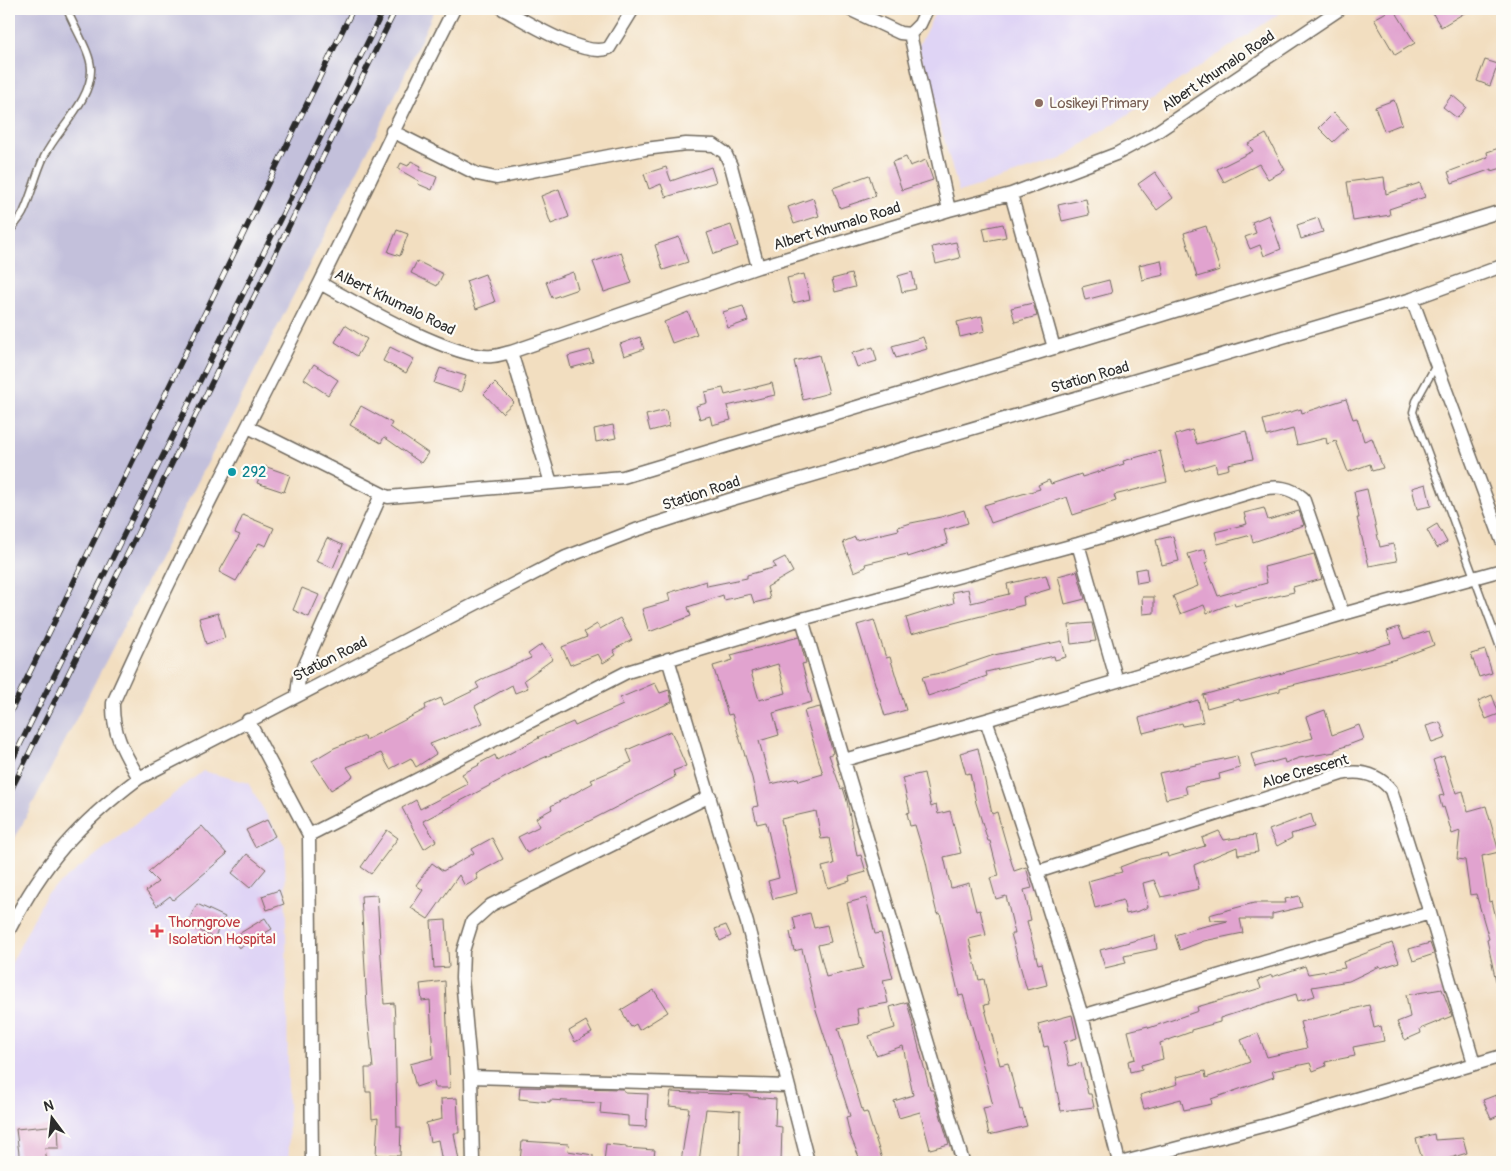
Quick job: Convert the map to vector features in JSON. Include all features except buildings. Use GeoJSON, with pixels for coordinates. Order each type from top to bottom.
{"type":"FeatureCollection","features":[{"type":"Feature","properties":{"kind":"street"},"geometry":{"type":"LineString","coordinates":[[139,778],[122,749],[112,716],[113,702],[219,479],[248,427],[320,283],[392,131],[454,9]]}},
{"type":"Feature","properties":{"kind":"street"},"geometry":{"type":"LineString","coordinates":[[503,9],[574,45],[599,51],[609,48],[633,9]]}},
{"type":"Feature","properties":{"kind":"street"},"geometry":{"type":"LineString","coordinates":[[849,9],[900,33],[910,34]]}},
{"type":"Feature","properties":{"kind":"street"},"geometry":{"type":"LineString","coordinates":[[910,34],[920,24],[928,9]]}},
{"type":"Feature","properties":{"kind":"street","name":"Albert Khumalo Road"},"geometry":{"type":"LineString","coordinates":[[320,283],[399,325],[449,346],[492,357],[511,352],[758,267],[949,210],[1011,194],[1116,154],[1155,133],[1340,9]]}},
{"type":"Feature","properties":{"kind":"street"},"geometry":{"type":"LineString","coordinates":[[910,34],[949,210]]}},
{"type":"Feature","properties":{"kind":"street"},"geometry":{"type":"LineString","coordinates":[[392,131],[477,174],[496,178],[645,149],[686,144],[714,145],[724,153],[731,166],[758,267]]}},
{"type":"Feature","properties":{"kind":"street"},"geometry":{"type":"LineString","coordinates":[[1011,194],[1054,348]]}},
{"type":"Feature","properties":{"kind":"street"},"geometry":{"type":"LineString","coordinates":[[248,427],[381,496],[388,497],[623,477],[1502,211]]}},
{"type":"Feature","properties":{"kind":"street","name":"Station Road"},"geometry":{"type":"LineString","coordinates":[[9,930],[32,888],[64,843],[106,803],[139,778],[566,557],[636,530],[729,500],[1412,298],[1502,266]]}},
{"type":"Feature","properties":{"kind":"street"},"geometry":{"type":"LineString","coordinates":[[1412,298],[1502,541]]}},
{"type":"Feature","properties":{"kind":"street"},"geometry":{"type":"LineString","coordinates":[[511,352],[551,483]]}},
{"type":"Feature","properties":{"kind":"street"},"geometry":{"type":"LineString","coordinates":[[309,835],[606,682],[668,659],[802,619],[1078,544],[1262,489],[1286,488],[1295,491],[1303,498],[1343,614]]}},
{"type":"Feature","properties":{"kind":"street"},"geometry":{"type":"LineString","coordinates":[[297,695],[299,678],[381,496]]}},
{"type":"Feature","properties":{"kind":"street"},"geometry":{"type":"LineString","coordinates":[[1078,544],[1117,681]]}},
{"type":"Feature","properties":{"kind":"street"},"geometry":{"type":"LineString","coordinates":[[844,760],[1474,576],[1502,570]]}},
{"type":"Feature","properties":{"kind":"street"},"geometry":{"type":"LineString","coordinates":[[802,619],[963,1162]]}},
{"type":"Feature","properties":{"kind":"street"},"geometry":{"type":"LineString","coordinates":[[668,659],[747,923],[787,1086],[808,1162]]}},
{"type":"Feature","properties":{"kind":"street"},"geometry":{"type":"LineString","coordinates":[[248,720],[309,835],[312,1162]]}},
{"type":"Feature","properties":{"kind":"street"},"geometry":{"type":"LineString","coordinates":[[986,720],[1037,872],[1082,1016],[1119,1162]]}},
{"type":"Feature","properties":{"kind":"street","name":"Aloe Crescent"},"geometry":{"type":"LineString","coordinates":[[1037,872],[1355,771],[1382,780],[1391,790],[1430,913],[1474,1063]]}},
{"type":"Feature","properties":{"kind":"street"},"geometry":{"type":"LineString","coordinates":[[474,1162],[471,1077],[462,978],[463,951],[472,922],[491,905],[710,796]]}},
{"type":"Feature","properties":{"kind":"street"},"geometry":{"type":"LineString","coordinates":[[1082,1016],[1430,913]]}},
{"type":"Feature","properties":{"kind":"street"},"geometry":{"type":"LineString","coordinates":[[1124,1162],[1270,1124],[1502,1056]]}},
{"type":"Feature","properties":{"kind":"street"},"geometry":{"type":"LineString","coordinates":[[471,1077],[787,1086]]}},
{"type":"Feature","properties":{"kind":"lane"},"geometry":{"type":"LineString","coordinates":[[9,233],[23,213],[33,183],[53,141],[82,98],[90,82],[89,58],[67,9]]}},
{"type":"Feature","properties":{"kind":"lane"},"geometry":{"type":"LineString","coordinates":[[1436,364],[1418,396],[1413,412],[1502,653]]}},
{"type":"Feature","properties":{"kind":"shaded area"},"geometry":{"type":"Polygon","coordinates":[[[9,9],[435,9],[385,117],[9,850],[9,9]]]}},
{"type":"Feature","properties":{"kind":"shaded area","name":"Losikeyi Primary"},"geometry":{"type":"Polygon","coordinates":[[[937,9],[1286,9],[1061,159],[959,192],[918,47],[937,9]]]}},
{"type":"Feature","properties":{"kind":"shaded area","name":"Thorngrove Isolation Hospital"},"geometry":{"type":"Polygon","coordinates":[[[203,771],[248,783],[285,846],[289,1162],[9,1162],[9,968],[46,894],[203,771]]]}},
{"type":"Feature","properties":{"kind":"railway"},"geometry":{"type":"LineString","coordinates":[[9,715],[353,9]]}},
{"type":"Feature","properties":{"kind":"railway"},"geometry":{"type":"LineString","coordinates":[[9,767],[384,9]]}},
{"type":"Feature","properties":{"kind":"railway"},"geometry":{"type":"LineString","coordinates":[[9,794],[396,9]]}},
{"type":"Feature","properties":{"kind":"place","name":"Losikeyi Primary"},"geometry":{"type":"Point","coordinates":[1039,103]}},
{"type":"Feature","properties":{"kind":"place","name":"292"},"geometry":{"type":"Point","coordinates":[232,472]}},
{"type":"Feature","properties":{"kind":"place","name":"Thorngrove Isolation Hospital"},"geometry":{"type":"Point","coordinates":[157,931]}}]}
